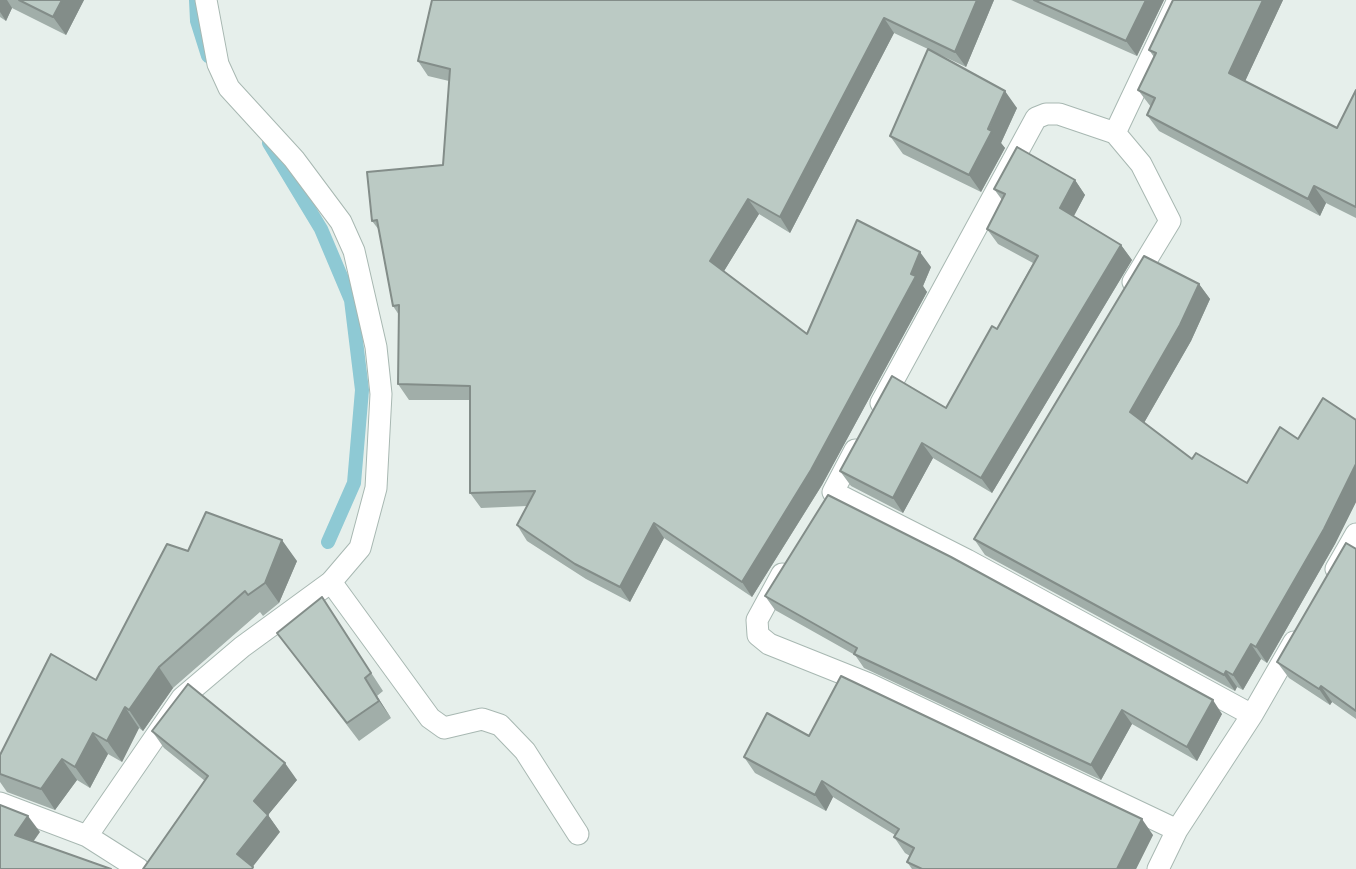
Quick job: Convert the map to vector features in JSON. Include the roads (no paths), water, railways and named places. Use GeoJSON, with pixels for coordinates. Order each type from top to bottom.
{"type":"FeatureCollection","features":[{"type":"Feature","properties":{"kind":"street"},"geometry":{"type":"LineString","coordinates":[[87,836],[182,698],[242,647],[331,582],[364,542],[372,510],[381,394],[376,347],[354,251],[341,222],[293,159],[229,88],[218,64],[206,0]]}},
{"type":"Feature","properties":{"kind":"street"},"geometry":{"type":"LineString","coordinates":[[1115,133],[1178,0]]}},
{"type":"Feature","properties":{"kind":"street"},"geometry":{"type":"LineString","coordinates":[[818,515],[1037,118],[1046,114],[1059,114],[1115,133],[1141,164],[1170,221],[1123,299]]}},
{"type":"Feature","properties":{"kind":"street"},"geometry":{"type":"LineString","coordinates":[[832,492],[967,560],[1252,715]]}},
{"type":"Feature","properties":{"kind":"street"},"geometry":{"type":"LineString","coordinates":[[1325,590],[1356,534]]}},
{"type":"Feature","properties":{"kind":"street"},"geometry":{"type":"LineString","coordinates":[[967,560],[981,536]]}},
{"type":"Feature","properties":{"kind":"street"},"geometry":{"type":"LineString","coordinates":[[790,560],[757,620],[758,635],[769,645],[869,684],[1177,830]]}},
{"type":"Feature","properties":{"kind":"street"},"geometry":{"type":"LineString","coordinates":[[331,582],[430,718],[444,728],[482,719],[500,725],[525,751],[578,834]]}},
{"type":"Feature","properties":{"kind":"street"},"geometry":{"type":"LineString","coordinates":[[1158,869],[1177,830],[1252,715],[1305,624]]}},
{"type":"Feature","properties":{"kind":"street"},"geometry":{"type":"LineString","coordinates":[[0,803],[87,836],[139,869]]}},
{"type":"Feature","properties":{"kind":"waterway"},"geometry":{"type":"LineString","coordinates":[[196,0],[197,21],[208,56]]}},
{"type":"Feature","properties":{"kind":"waterway"},"geometry":{"type":"LineString","coordinates":[[269,143],[321,229],[351,300],[362,390],[354,483],[328,542]]}}]}
